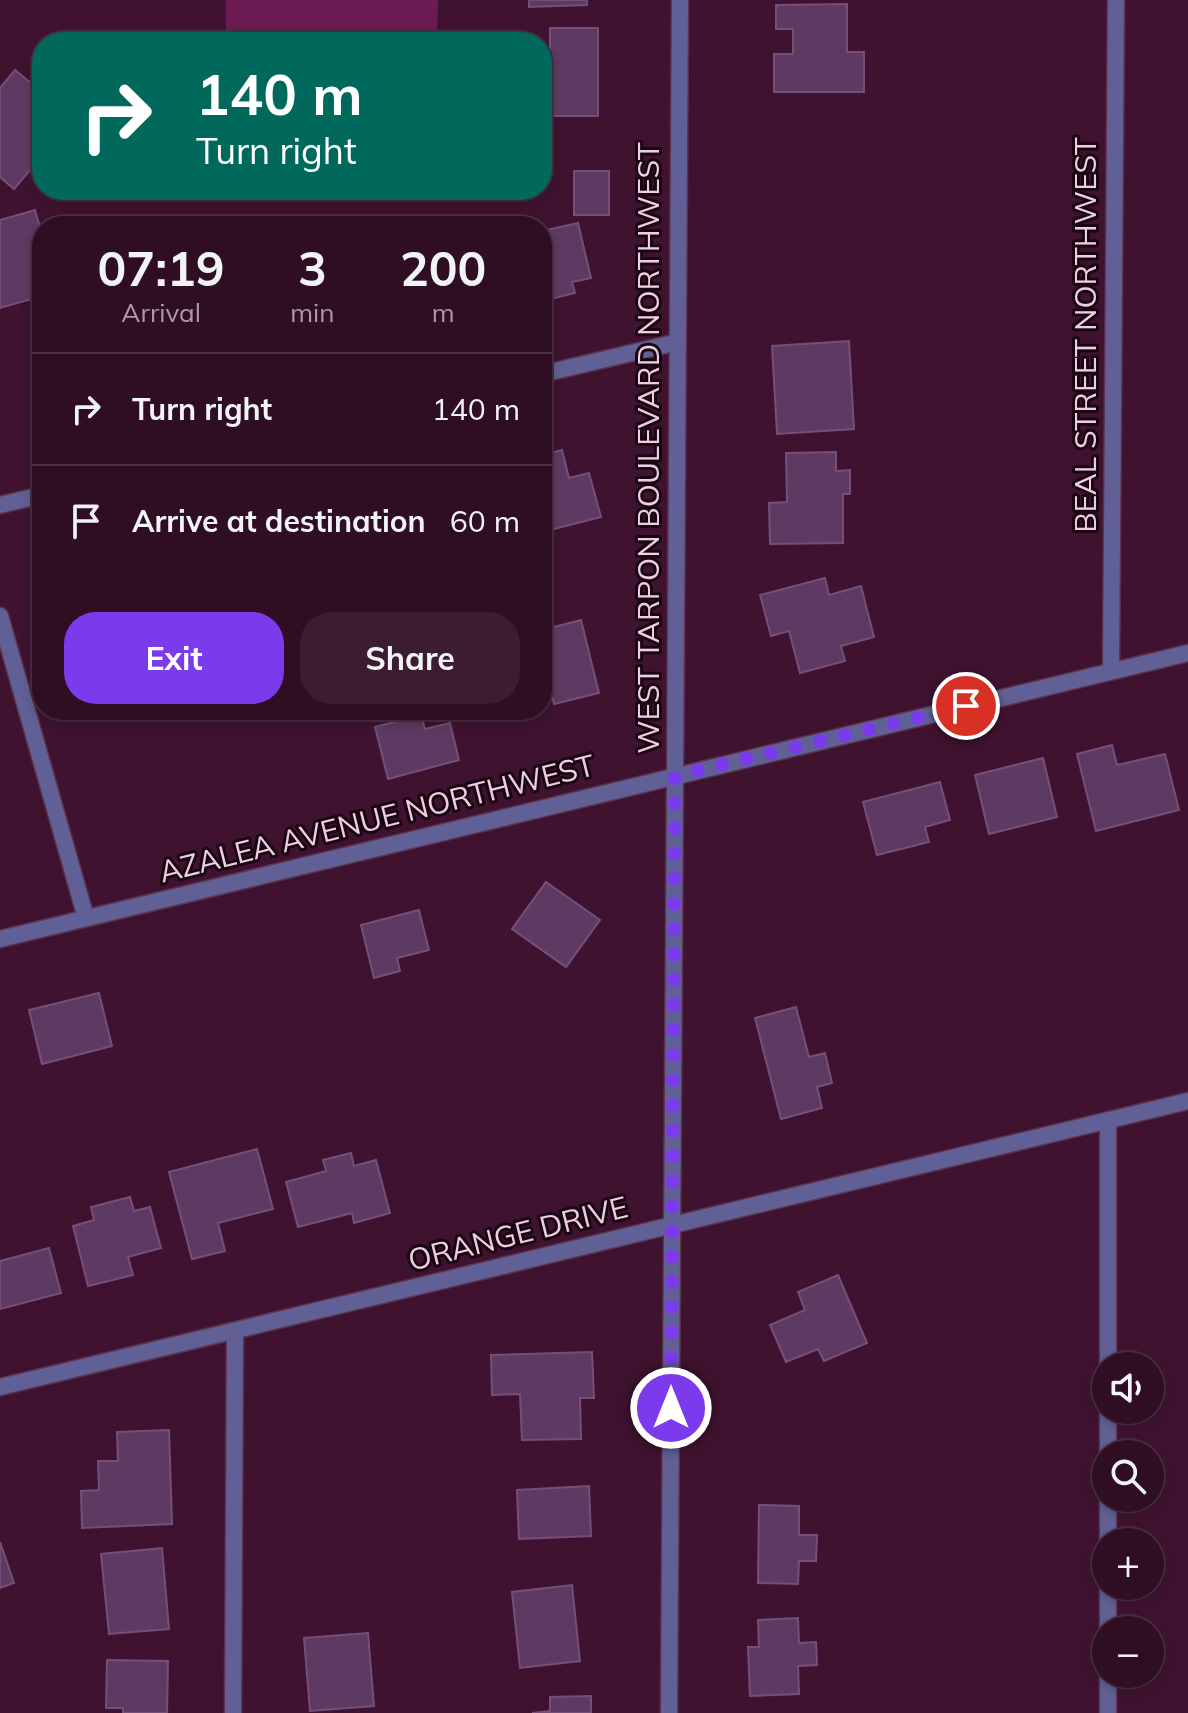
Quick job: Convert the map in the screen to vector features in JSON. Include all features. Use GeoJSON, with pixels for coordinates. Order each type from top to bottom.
{"type":"FeatureCollection","features":[{"type":"Feature","properties":{"kind":"street","name":"WEST TARPON BOULEVARD NORTHWEST"},"geometry":{"type":"LineString","coordinates":[[669,1713],[680,0]]}},
{"type":"Feature","properties":{"kind":"street","name":"BEAL STREET NORTHWEST"},"geometry":{"type":"LineString","coordinates":[[1111,671],[1116,0]]}},
{"type":"Feature","properties":{"kind":"street"},"geometry":{"type":"LineString","coordinates":[[552,372],[678,342]]}},
{"type":"Feature","properties":{"kind":"street"},"geometry":{"type":"LineString","coordinates":[[0,505],[32,497]]}},
{"type":"Feature","properties":{"kind":"street"},"geometry":{"type":"LineString","coordinates":[[0,616],[86,918]]}},
{"type":"Feature","properties":{"kind":"street","name":"AZALEA AVENUE NORTHWEST"},"geometry":{"type":"LineString","coordinates":[[0,939],[1188,653]]}},
{"type":"Feature","properties":{"kind":"street","name":"ORANGE DRIVE"},"geometry":{"type":"LineString","coordinates":[[0,1387],[1188,1101]]}},
{"type":"Feature","properties":{"kind":"street"},"geometry":{"type":"LineString","coordinates":[[1108,1120],[1108,1352]]}},
{"type":"Feature","properties":{"kind":"street"},"geometry":{"type":"LineString","coordinates":[[233,1713],[235,1331]]}},
{"type":"Feature","properties":{"kind":"street"},"geometry":{"type":"LineString","coordinates":[[1108,1688],[1108,1713]]}},
{"type":"Feature","properties":{"kind":"shaded area"},"geometry":{"type":"Polygon","coordinates":[[[226,0],[438,0],[437,32],[226,32],[226,0]]]}},
{"type":"Feature","properties":{"kind":"building"},"geometry":{"type":"Polygon","coordinates":[[[529,0],[587,0],[587,5],[529,7],[529,0]]]}},
{"type":"Feature","properties":{"kind":"building"},"geometry":{"type":"Polygon","coordinates":[[[847,4],[847,52],[864,52],[864,92],[774,92],[774,54],[793,54],[793,29],[776,29],[776,5],[847,4]]]}},
{"type":"Feature","properties":{"kind":"building"},"geometry":{"type":"Polygon","coordinates":[[[550,28],[598,28],[598,116],[552,116],[550,28]]]}},
{"type":"Feature","properties":{"kind":"building"},"geometry":{"type":"Polygon","coordinates":[[[15,70],[32,84],[32,168],[14,189],[0,177],[0,88],[15,70]]]}},
{"type":"Feature","properties":{"kind":"building"},"geometry":{"type":"Polygon","coordinates":[[[574,171],[609,171],[609,215],[574,215],[574,171]]]}},
{"type":"Feature","properties":{"kind":"building"},"geometry":{"type":"Polygon","coordinates":[[[35,210],[37,216],[32,216],[32,299],[0,308],[0,220],[35,210]]]}},
{"type":"Feature","properties":{"kind":"building"},"geometry":{"type":"Polygon","coordinates":[[[578,223],[591,278],[572,282],[575,293],[552,299],[552,229],[578,223]]]}},
{"type":"Feature","properties":{"kind":"building"},"geometry":{"type":"Polygon","coordinates":[[[849,341],[854,429],[777,434],[772,346],[849,341]]]}},
{"type":"Feature","properties":{"kind":"building"},"geometry":{"type":"Polygon","coordinates":[[[562,450],[569,478],[589,473],[601,517],[552,529],[552,452],[562,450]]]}},
{"type":"Feature","properties":{"kind":"building"},"geometry":{"type":"Polygon","coordinates":[[[836,452],[836,471],[850,470],[850,494],[843,494],[843,543],[770,544],[769,503],[787,502],[786,453],[836,452]]]}},
{"type":"Feature","properties":{"kind":"building"},"geometry":{"type":"Polygon","coordinates":[[[825,578],[829,595],[861,586],[874,637],[841,646],[845,661],[800,673],[789,631],[771,636],[760,595],[825,578]]]}},
{"type":"Feature","properties":{"kind":"building"},"geometry":{"type":"Polygon","coordinates":[[[581,620],[599,693],[554,704],[552,627],[581,620]]]}},
{"type":"Feature","properties":{"kind":"building"},"geometry":{"type":"Polygon","coordinates":[[[402,720],[422,720],[425,729],[450,723],[459,760],[388,779],[375,727],[402,720]]]}},
{"type":"Feature","properties":{"kind":"building"},"geometry":{"type":"Polygon","coordinates":[[[1112,745],[1117,765],[1165,754],[1179,810],[1096,831],[1077,754],[1112,745]]]}},
{"type":"Feature","properties":{"kind":"building"},"geometry":{"type":"Polygon","coordinates":[[[1043,758],[1057,817],[989,834],[975,775],[1043,758]]]}},
{"type":"Feature","properties":{"kind":"building"},"geometry":{"type":"Polygon","coordinates":[[[940,782],[950,820],[925,827],[929,842],[877,855],[863,802],[940,782]]]}},
{"type":"Feature","properties":{"kind":"building"},"geometry":{"type":"Polygon","coordinates":[[[546,882],[600,920],[566,967],[512,929],[546,882]]]}},
{"type":"Feature","properties":{"kind":"building"},"geometry":{"type":"Polygon","coordinates":[[[419,910],[429,950],[397,958],[400,971],[374,978],[361,925],[419,910]]]}},
{"type":"Feature","properties":{"kind":"building"},"geometry":{"type":"Polygon","coordinates":[[[99,993],[112,1046],[42,1064],[29,1010],[99,993]]]}},
{"type":"Feature","properties":{"kind":"building"},"geometry":{"type":"Polygon","coordinates":[[[796,1007],[809,1057],[825,1053],[832,1083],[817,1087],[822,1108],[781,1119],[755,1018],[796,1007]]]}},
{"type":"Feature","properties":{"kind":"building"},"geometry":{"type":"Polygon","coordinates":[[[257,1149],[273,1209],[218,1223],[225,1251],[192,1259],[169,1172],[257,1149]]]}},
{"type":"Feature","properties":{"kind":"building"},"geometry":{"type":"Polygon","coordinates":[[[351,1153],[354,1166],[376,1160],[390,1213],[354,1223],[352,1213],[298,1227],[286,1182],[326,1171],[323,1160],[351,1153]]]}},
{"type":"Feature","properties":{"kind":"building"},"geometry":{"type":"Polygon","coordinates":[[[130,1197],[134,1211],[150,1207],[161,1248],[128,1257],[133,1275],[88,1286],[73,1226],[94,1220],[91,1207],[130,1197]]]}},
{"type":"Feature","properties":{"kind":"building"},"geometry":{"type":"Polygon","coordinates":[[[49,1248],[61,1293],[0,1309],[0,1261],[49,1248]]]}},
{"type":"Feature","properties":{"kind":"building"},"geometry":{"type":"Polygon","coordinates":[[[838,1275],[867,1343],[824,1361],[818,1349],[786,1362],[770,1325],[805,1310],[798,1292],[838,1275]]]}},
{"type":"Feature","properties":{"kind":"building"},"geometry":{"type":"Polygon","coordinates":[[[592,1352],[594,1398],[580,1398],[581,1439],[522,1440],[520,1394],[492,1395],[491,1355],[592,1352]]]}},
{"type":"Feature","properties":{"kind":"building"},"geometry":{"type":"Polygon","coordinates":[[[169,1430],[172,1524],[82,1528],[81,1491],[99,1490],[98,1461],[118,1461],[117,1432],[169,1430]]]}},
{"type":"Feature","properties":{"kind":"building"},"geometry":{"type":"Polygon","coordinates":[[[589,1486],[591,1536],[519,1539],[517,1490],[589,1486]]]}},
{"type":"Feature","properties":{"kind":"building"},"geometry":{"type":"Polygon","coordinates":[[[759,1505],[799,1506],[799,1535],[817,1535],[816,1561],[799,1561],[798,1584],[758,1583],[759,1505]]]}},
{"type":"Feature","properties":{"kind":"building"},"geometry":{"type":"Polygon","coordinates":[[[0,1542],[14,1583],[0,1588],[0,1542]]]}},
{"type":"Feature","properties":{"kind":"building"},"geometry":{"type":"Polygon","coordinates":[[[162,1548],[169,1629],[109,1634],[101,1554],[162,1548]]]}},
{"type":"Feature","properties":{"kind":"building"},"geometry":{"type":"Polygon","coordinates":[[[572,1585],[580,1661],[520,1668],[512,1592],[572,1585]]]}},
{"type":"Feature","properties":{"kind":"building"},"geometry":{"type":"Polygon","coordinates":[[[798,1618],[799,1643],[816,1642],[817,1665],[798,1666],[799,1694],[750,1696],[748,1647],[759,1647],[758,1620],[798,1618]]]}},
{"type":"Feature","properties":{"kind":"building"},"geometry":{"type":"Polygon","coordinates":[[[368,1633],[374,1706],[310,1711],[304,1638],[368,1633]]]}},
{"type":"Feature","properties":{"kind":"building"},"geometry":{"type":"Polygon","coordinates":[[[107,1660],[168,1661],[167,1713],[123,1713],[123,1708],[106,1708],[107,1660]]]}},
{"type":"Feature","properties":{"kind":"building"},"geometry":{"type":"Polygon","coordinates":[[[591,1696],[591,1713],[532,1713],[550,1711],[550,1697],[591,1696]]]}},
{"type":"Feature","properties":{"kind":"route"},"geometry":{"type":"LineString","coordinates":[[671,1408],[675,776],[966,706]]}}]}
